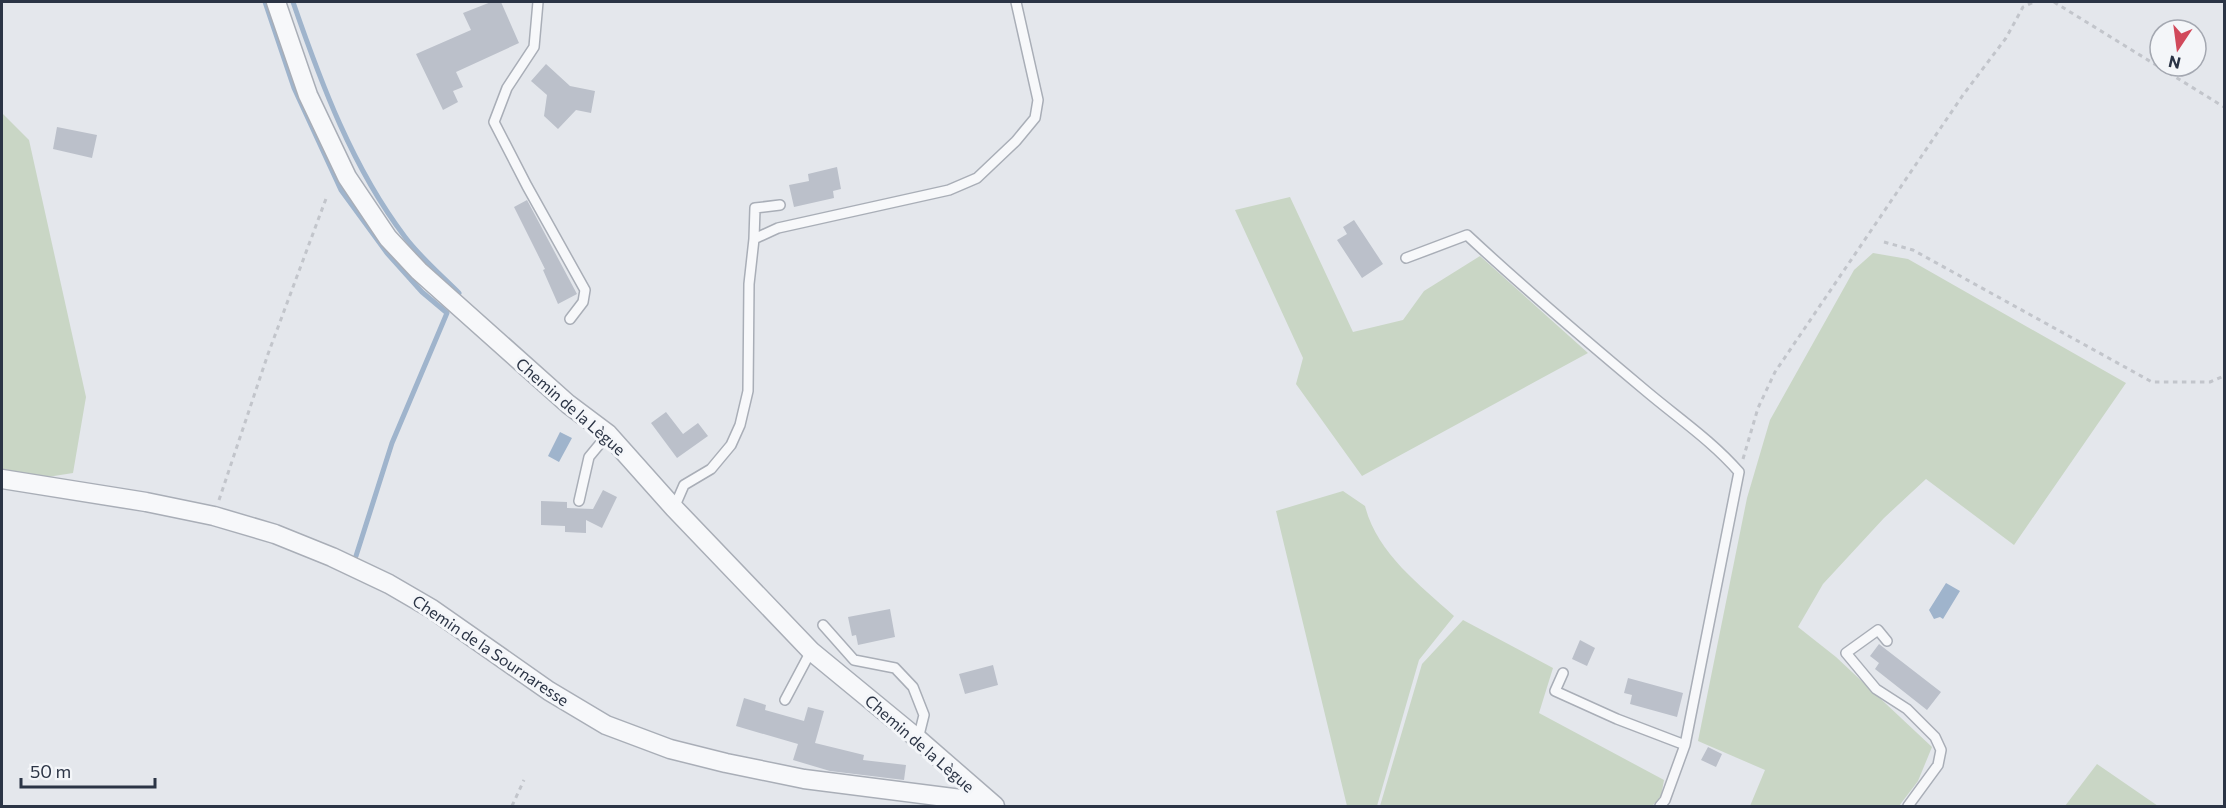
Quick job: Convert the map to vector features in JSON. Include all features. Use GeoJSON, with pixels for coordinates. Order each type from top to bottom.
{"type":"FeatureCollection","features":[{"type":"Feature","properties":{"kind":"street","name":"Chemin de la Lègue"},"geometry":{"type":"LineString","coordinates":[[276,2],[308,95],[347,177],[388,238],[418,271],[568,404],[608,434],[674,508],[811,651],[918,739],[990,803]]}},
{"type":"Feature","properties":{"kind":"street","name":"Chemin de la Sournaresse"},"geometry":{"type":"LineString","coordinates":[[2,479],[146,502],[214,516],[332,557],[389,584],[432,609],[549,691],[606,724],[670,749],[726,764],[804,779],[990,803]]}},
{"type":"Feature","properties":{"kind":"lane"},"geometry":{"type":"LineString","coordinates":[[538,2],[534,47],[507,87],[494,122],[585,290],[583,302],[570,319]]}},
{"type":"Feature","properties":{"kind":"lane"},"geometry":{"type":"LineString","coordinates":[[754,239],[777,228],[950,190],[977,178],[1016,141],[1035,118],[1038,100],[1016,2]]}},
{"type":"Feature","properties":{"kind":"lane"},"geometry":{"type":"LineString","coordinates":[[674,508],[684,485],[711,469],[731,445],[740,425],[748,391],[749,284],[755,208],[780,205]]}},
{"type":"Feature","properties":{"kind":"lane"},"geometry":{"type":"LineString","coordinates":[[1406,258],[1467,235],[1522,286],[1648,394],[1721,452],[1739,472],[1685,744],[1665,800],[1660,807]]}},
{"type":"Feature","properties":{"kind":"lane"},"geometry":{"type":"LineString","coordinates":[[579,501],[589,457],[608,434]]}},
{"type":"Feature","properties":{"kind":"lane"},"geometry":{"type":"LineString","coordinates":[[823,625],[854,660],[895,668],[914,687],[924,715],[918,739]]}},
{"type":"Feature","properties":{"kind":"lane"},"geometry":{"type":"LineString","coordinates":[[1887,641],[1878,630],[1846,653],[1876,689],[1907,709],[1935,737],[1941,750],[1938,765],[1908,807]]}},
{"type":"Feature","properties":{"kind":"lane"},"geometry":{"type":"LineString","coordinates":[[785,700],[811,651]]}},
{"type":"Feature","properties":{"kind":"lane"},"geometry":{"type":"LineString","coordinates":[[1563,673],[1555,691],[1617,719],[1685,744]]}},
{"type":"Feature","properties":{"kind":"path"},"geometry":{"type":"LineString","coordinates":[[1739,472],[1758,408],[1775,372],[1963,95],[2006,38],[2023,7],[2034,2]]}},
{"type":"Feature","properties":{"kind":"path"},"geometry":{"type":"LineString","coordinates":[[2054,2],[2224,107]]}},
{"type":"Feature","properties":{"kind":"path"},"geometry":{"type":"LineString","coordinates":[[214,516],[268,354],[327,196]]}},
{"type":"Feature","properties":{"kind":"path"},"geometry":{"type":"LineString","coordinates":[[1884,242],[1913,250],[2152,382],[2210,382],[2224,376]]}},
{"type":"Feature","properties":{"kind":"path"},"geometry":{"type":"LineString","coordinates":[[512,807],[524,780]]}},
{"type":"Feature","properties":{"kind":"green space"},"geometry":{"type":"Polygon","coordinates":[[[2,113],[29,140],[86,397],[73,473],[35,479],[2,472],[2,113]]]}},
{"type":"Feature","properties":{"kind":"green space"},"geometry":{"type":"Polygon","coordinates":[[[1290,197],[1353,332],[1403,320],[1424,291],[1480,256],[1588,353],[1362,476],[1296,384],[1303,358],[1235,210],[1290,197]]]}},
{"type":"Feature","properties":{"kind":"green space"},"geometry":{"type":"Polygon","coordinates":[[[1873,253],[1908,259],[2126,383],[2014,545],[1926,479],[1884,518],[1823,584],[1798,627],[1836,657],[1932,747],[1918,781],[1899,806],[1750,806],[1765,770],[1698,741],[1747,498],[1770,420],[1854,270],[1873,253]]]}},
{"type":"Feature","properties":{"kind":"green space"},"geometry":{"type":"Polygon","coordinates":[[[1343,491],[1365,506],[1379,539],[1401,567],[1454,616],[1419,660],[1377,806],[1347,806],[1276,511],[1343,491]]]}},
{"type":"Feature","properties":{"kind":"green space"},"geometry":{"type":"Polygon","coordinates":[[[1463,620],[1553,668],[1539,713],[1664,780],[1661,797],[1652,806],[1380,806],[1422,664],[1463,620]]]}},
{"type":"Feature","properties":{"kind":"green space"},"geometry":{"type":"Polygon","coordinates":[[[2097,764],[2158,806],[2065,806],[2097,764]]]}},
{"type":"Feature","properties":{"kind":"water"},"geometry":{"type":"Polygon","coordinates":[[[560,432],[572,438],[559,462],[548,456],[560,432]]]}},
{"type":"Feature","properties":{"kind":"water"},"geometry":{"type":"Polygon","coordinates":[[[1946,583],[1960,591],[1943,619],[1940,617],[1934,619],[1929,610],[1946,583]]]}},
{"type":"Feature","properties":{"kind":"building"},"geometry":{"type":"Polygon","coordinates":[[[491,2],[501,2],[519,43],[456,72],[463,87],[453,91],[458,102],[443,110],[416,54],[471,30],[463,13],[491,2]]]}},
{"type":"Feature","properties":{"kind":"building"},"geometry":{"type":"Polygon","coordinates":[[[546,64],[570,86],[595,91],[591,113],[576,110],[558,129],[544,116],[547,95],[531,81],[546,64]]]}},
{"type":"Feature","properties":{"kind":"building"},"geometry":{"type":"Polygon","coordinates":[[[57,127],[97,135],[92,158],[53,149],[57,127]]]}},
{"type":"Feature","properties":{"kind":"building"},"geometry":{"type":"Polygon","coordinates":[[[837,167],[841,189],[833,191],[834,198],[794,207],[789,185],[809,181],[808,174],[837,167]]]}},
{"type":"Feature","properties":{"kind":"building"},"geometry":{"type":"Polygon","coordinates":[[[527,200],[577,294],[558,304],[543,270],[545,269],[514,207],[527,200]]]}},
{"type":"Feature","properties":{"kind":"building"},"geometry":{"type":"Polygon","coordinates":[[[1354,220],[1383,264],[1362,278],[1337,240],[1347,234],[1343,227],[1354,220]]]}},
{"type":"Feature","properties":{"kind":"building"},"geometry":{"type":"Polygon","coordinates":[[[666,412],[683,434],[698,423],[708,436],[677,458],[651,423],[666,412]]]}},
{"type":"Feature","properties":{"kind":"building"},"geometry":{"type":"Polygon","coordinates":[[[603,490],[617,497],[602,528],[586,520],[586,533],[565,532],[565,526],[541,525],[541,501],[567,502],[567,508],[593,509],[603,490]]]}},
{"type":"Feature","properties":{"kind":"building"},"geometry":{"type":"Polygon","coordinates":[[[890,609],[895,637],[858,645],[856,635],[852,636],[848,617],[890,609]]]}},
{"type":"Feature","properties":{"kind":"building"},"geometry":{"type":"Polygon","coordinates":[[[1580,640],[1595,648],[1587,666],[1572,659],[1580,640]]]}},
{"type":"Feature","properties":{"kind":"building"},"geometry":{"type":"Polygon","coordinates":[[[1879,644],[1941,692],[1927,710],[1875,669],[1879,663],[1870,656],[1879,644]]]}},
{"type":"Feature","properties":{"kind":"building"},"geometry":{"type":"Polygon","coordinates":[[[993,665],[998,685],[965,694],[959,674],[993,665]]]}},
{"type":"Feature","properties":{"kind":"building"},"geometry":{"type":"Polygon","coordinates":[[[1628,678],[1683,693],[1677,717],[1630,704],[1632,695],[1624,693],[1628,678]]]}},
{"type":"Feature","properties":{"kind":"building"},"geometry":{"type":"Polygon","coordinates":[[[744,698],[766,705],[765,710],[804,721],[808,707],[824,711],[815,743],[864,755],[863,760],[906,765],[904,780],[830,771],[793,760],[798,744],[736,726],[744,698]]]}},
{"type":"Feature","properties":{"kind":"building"},"geometry":{"type":"Polygon","coordinates":[[[1708,747],[1722,754],[1716,767],[1701,760],[1708,747]]]}},
{"type":"Feature","properties":{"kind":"waterway"},"geometry":{"type":"LineString","coordinates":[[265,2],[294,88],[341,190],[387,253],[422,292],[447,313],[392,443],[356,556]]}},
{"type":"Feature","properties":{"kind":"waterway"},"geometry":{"type":"LineString","coordinates":[[293,2],[340,124],[369,182],[411,244],[459,293]]}}]}
